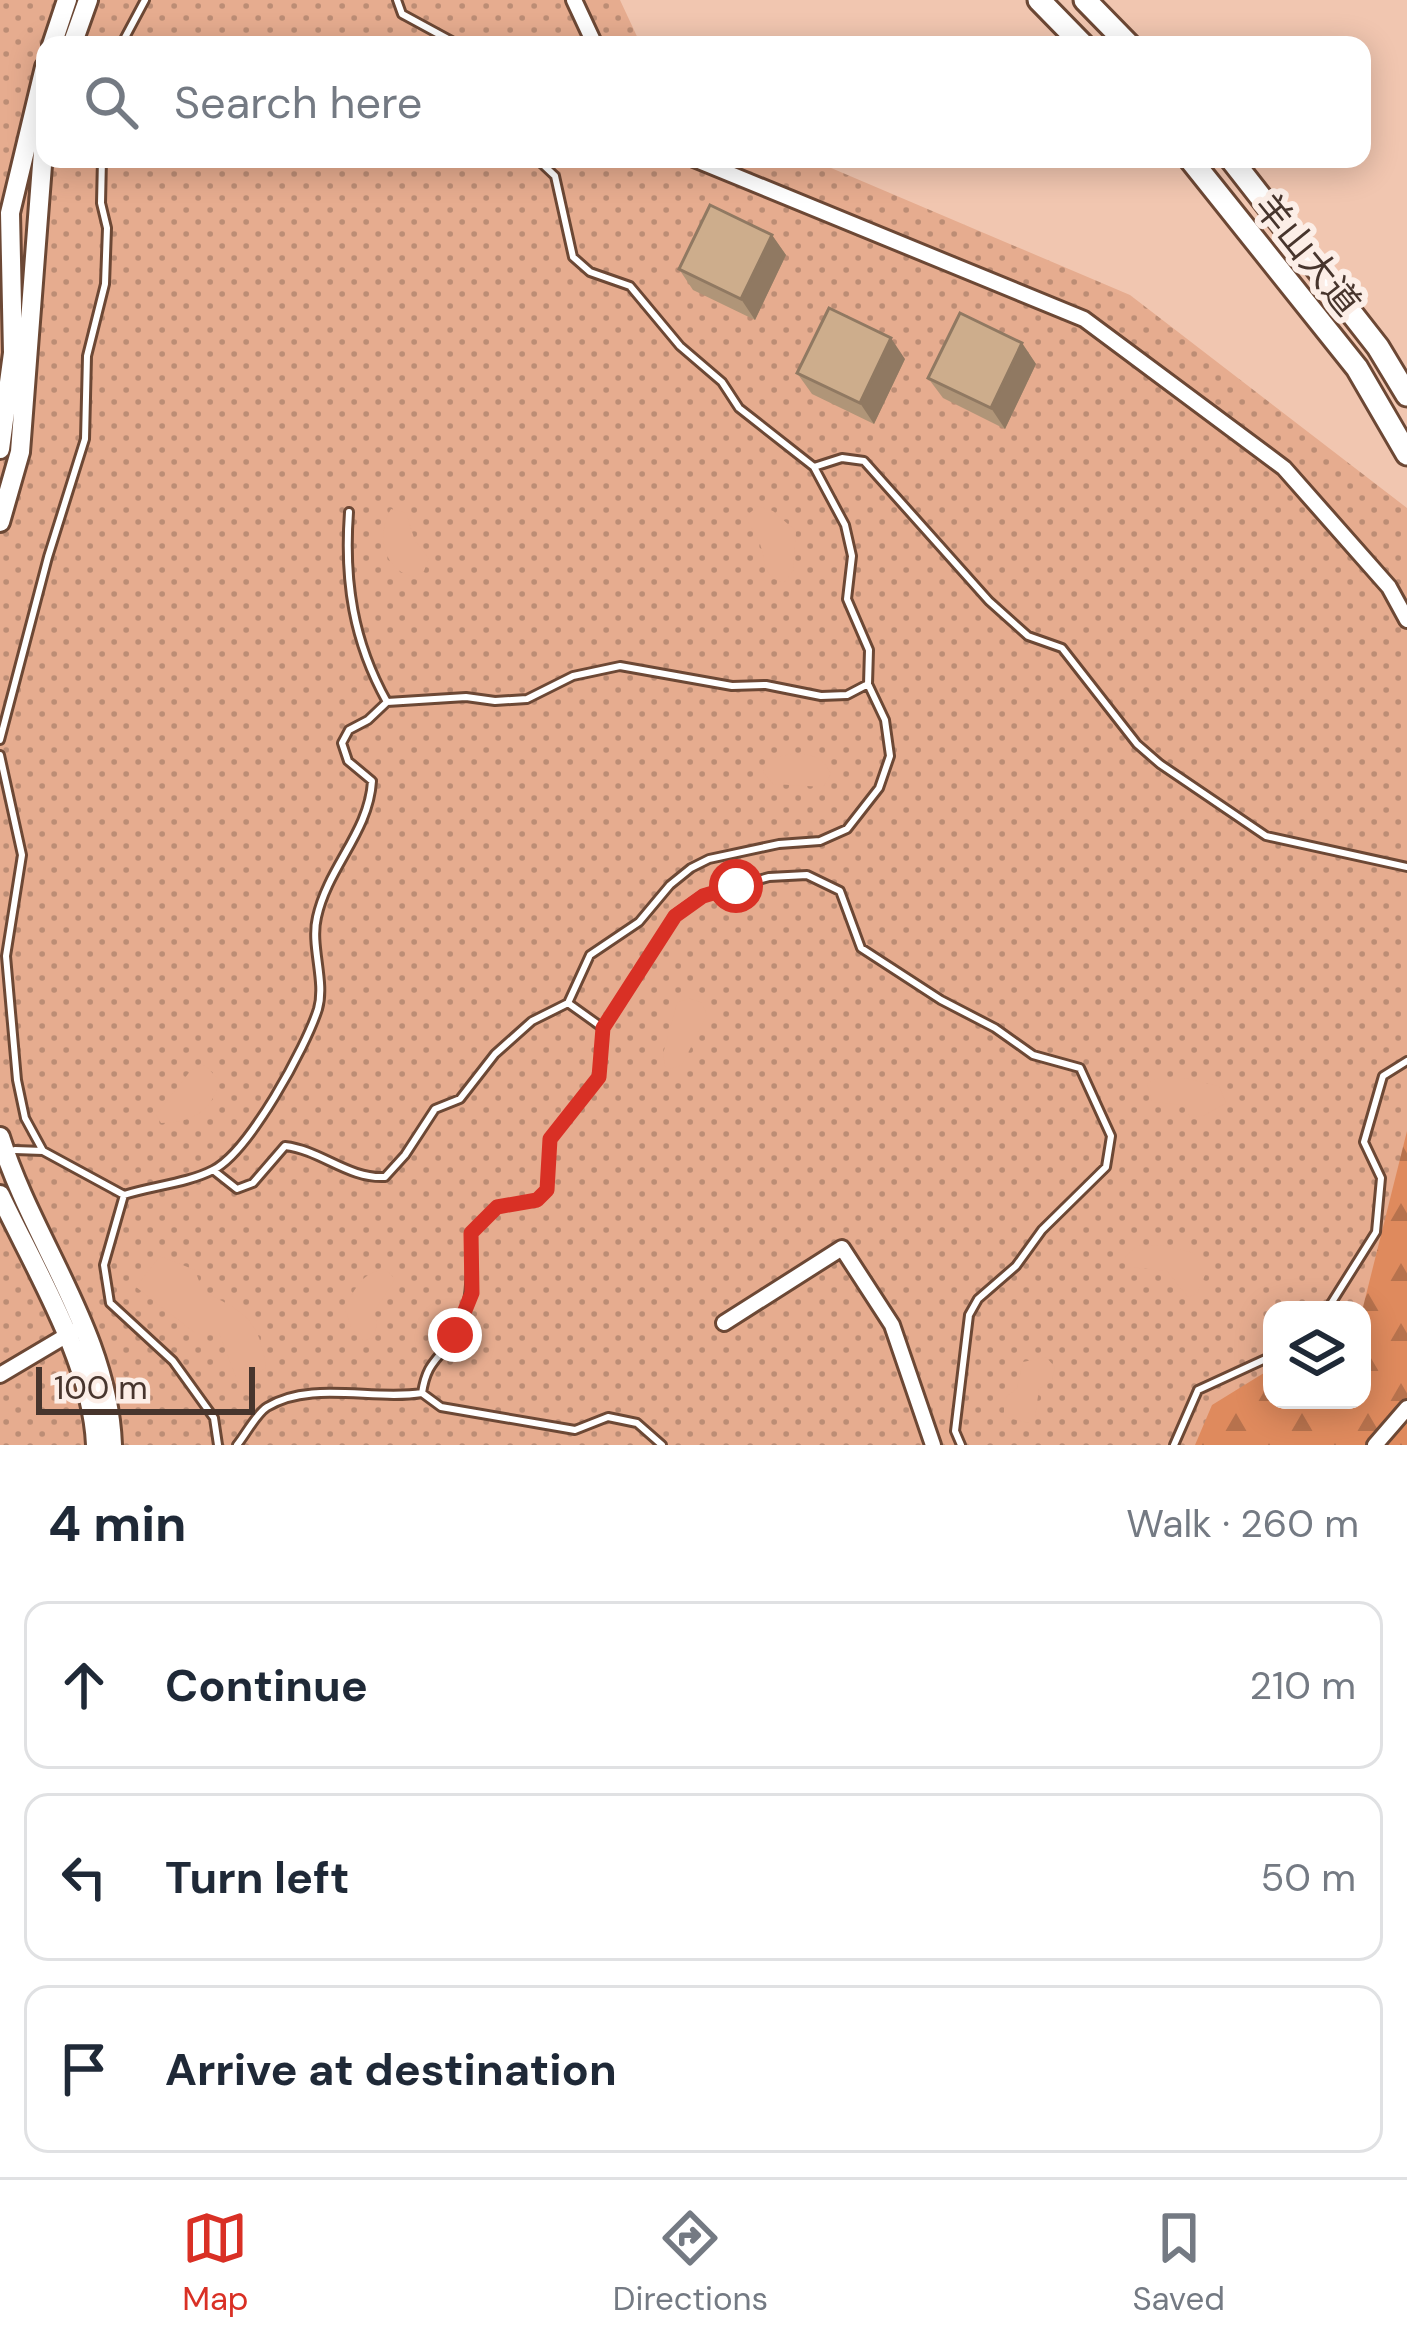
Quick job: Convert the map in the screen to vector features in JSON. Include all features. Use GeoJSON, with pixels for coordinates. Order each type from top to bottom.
{"type":"FeatureCollection","features":[{"type":"Feature","properties":{"kind":"main road"},"geometry":{"type":"LineString","coordinates":[[1039,0],[1074,36]]}},
{"type":"Feature","properties":{"kind":"main road"},"geometry":{"type":"LineString","coordinates":[[1085,0],[1120,36]]}},
{"type":"Feature","properties":{"kind":"main road","name":"羊山大道"},"geometry":{"type":"LineString","coordinates":[[1197,168],[1357,368],[1407,454]]}},
{"type":"Feature","properties":{"kind":"main road","name":"羊山大道"},"geometry":{"type":"LineString","coordinates":[[1238,168],[1378,347],[1407,395]]}},
{"type":"Feature","properties":{"kind":"street"},"geometry":{"type":"LineString","coordinates":[[55,36],[67,0]]}},
{"type":"Feature","properties":{"kind":"street"},"geometry":{"type":"LineString","coordinates":[[75,36],[88,0]]}},
{"type":"Feature","properties":{"kind":"street"},"geometry":{"type":"LineString","coordinates":[[574,0],[591,36]]}},
{"type":"Feature","properties":{"kind":"street"},"geometry":{"type":"LineString","coordinates":[[0,449],[13,353],[10,213],[36,105]]}},
{"type":"Feature","properties":{"kind":"street"},"geometry":{"type":"LineString","coordinates":[[0,522],[20,452],[42,168]]}},
{"type":"Feature","properties":{"kind":"street"},"geometry":{"type":"LineString","coordinates":[[716,168],[1084,320],[1284,468],[1389,587],[1407,620]]}},
{"type":"Feature","properties":{"kind":"street"},"geometry":{"type":"LineString","coordinates":[[7,1144],[15,1185],[75,1331],[96,1445]]}},
{"type":"Feature","properties":{"kind":"street"},"geometry":{"type":"LineString","coordinates":[[0,1195],[75,1331],[96,1352],[112,1445]]}},
{"type":"Feature","properties":{"kind":"street"},"geometry":{"type":"LineString","coordinates":[[724,1323],[842,1247],[892,1324],[933,1445]]}},
{"type":"Feature","properties":{"kind":"street"},"geometry":{"type":"LineString","coordinates":[[0,1375],[75,1331]]}},
{"type":"Feature","properties":{"kind":"street"},"geometry":{"type":"LineString","coordinates":[[1375,1445],[1407,1408]]}},
{"type":"Feature","properties":{"kind":"lane"},"geometry":{"type":"LineString","coordinates":[[126,36],[145,0]]}},
{"type":"Feature","properties":{"kind":"lane"},"geometry":{"type":"LineString","coordinates":[[397,0],[402,14],[442,36]]}},
{"type":"Feature","properties":{"kind":"lane"},"geometry":{"type":"LineString","coordinates":[[0,740],[85,439],[87,356],[105,284],[102,168]]}},
{"type":"Feature","properties":{"kind":"lane"},"geometry":{"type":"LineString","coordinates":[[213,1170],[237,1190],[253,1184],[285,1146],[306,1148],[366,1178],[385,1177],[435,1109],[460,1100],[496,1054],[532,1021],[568,1003],[590,955],[639,922],[670,885],[710,859],[779,844],[820,841],[847,829],[879,788],[890,756],[885,720],[868,684],[869,650],[847,599],[853,556],[845,525],[814,467],[739,408],[722,382],[680,346],[630,286],[590,272],[574,257],[555,176],[547,168]]}},
{"type":"Feature","properties":{"kind":"lane"},"geometry":{"type":"LineString","coordinates":[[814,467],[842,458],[864,461],[989,601],[1028,636],[1062,648],[1136,744],[1266,836],[1407,867]]}},
{"type":"Feature","properties":{"kind":"lane"},"geometry":{"type":"LineString","coordinates":[[349,512],[345,557],[352,614],[367,665],[387,702]]}},
{"type":"Feature","properties":{"kind":"lane"},"geometry":{"type":"LineString","coordinates":[[7,1144],[43,1151],[124,1196],[213,1170],[239,1150],[263,1120],[319,1006],[317,914],[370,804],[371,781],[349,761],[342,743],[349,730],[387,702],[527,699],[573,676],[620,666],[821,696],[847,695],[868,684]]}},
{"type":"Feature","properties":{"kind":"lane"},"geometry":{"type":"LineString","coordinates":[[0,755],[22,855],[6,956],[17,1080],[25,1118],[43,1151]]}},
{"type":"Feature","properties":{"kind":"lane"},"geometry":{"type":"LineString","coordinates":[[422,1393],[426,1368],[455,1335],[472,1293],[471,1233],[497,1207],[537,1200],[547,1190],[550,1139],[599,1077],[603,1028],[675,916],[703,896],[770,877],[807,875],[840,891],[861,948],[1033,1055],[1080,1068],[1111,1136],[1106,1167],[1042,1230],[1016,1266],[978,1299],[969,1315],[955,1432],[961,1445]]}},
{"type":"Feature","properties":{"kind":"lane"},"geometry":{"type":"LineString","coordinates":[[568,1003],[603,1028]]}},
{"type":"Feature","properties":{"kind":"lane"},"geometry":{"type":"LineString","coordinates":[[1333,1301],[1376,1232],[1381,1178],[1364,1142],[1384,1076],[1407,1061]]}},
{"type":"Feature","properties":{"kind":"lane"},"geometry":{"type":"LineString","coordinates":[[124,1196],[104,1265],[110,1303],[173,1361],[214,1418],[218,1445]]}},
{"type":"Feature","properties":{"kind":"lane"},"geometry":{"type":"LineString","coordinates":[[1174,1445],[1198,1390],[1263,1360]]}},
{"type":"Feature","properties":{"kind":"lane"},"geometry":{"type":"LineString","coordinates":[[237,1445],[266,1408],[306,1394],[394,1398],[422,1393],[441,1407],[575,1430],[608,1417],[637,1423],[662,1445]]}},
{"type":"Feature","properties":{"kind":"shaded area"},"geometry":{"type":"Polygon","coordinates":[[[0,0],[620,0],[637,36],[36,36],[36,168],[831,168],[1130,295],[1407,508],[1407,1445],[0,1445],[0,0]]]}},
{"type":"Feature","properties":{"kind":"shaded area"},"geometry":{"type":"Polygon","coordinates":[[[758,506],[773,511],[796,531],[793,571],[784,583],[768,572],[759,541],[745,517],[758,506]]]}},
{"type":"Feature","properties":{"kind":"shaded area"},"geometry":{"type":"Polygon","coordinates":[[[391,509],[406,513],[415,541],[429,558],[424,571],[414,577],[395,567],[385,550],[384,529],[391,509]]]}},
{"type":"Feature","properties":{"kind":"shaded area"},"geometry":{"type":"Polygon","coordinates":[[[796,753],[825,764],[831,774],[823,787],[773,784],[763,772],[766,759],[796,753]]]}},
{"type":"Feature","properties":{"kind":"shaded area"},"geometry":{"type":"Polygon","coordinates":[[[689,998],[702,1003],[707,1015],[682,1065],[670,1069],[663,1054],[677,1003],[689,998]]]}},
{"type":"Feature","properties":{"kind":"shaded area"},"geometry":{"type":"Polygon","coordinates":[[[205,1065],[219,1080],[212,1100],[191,1118],[161,1123],[156,1115],[191,1070],[205,1065]]]}},
{"type":"Feature","properties":{"kind":"shaded area"},"geometry":{"type":"Polygon","coordinates":[[[1158,1078],[1219,1086],[1226,1103],[1190,1118],[1185,1105],[1152,1102],[1147,1084],[1158,1078]]]}},
{"type":"Feature","properties":{"kind":"shaded area"},"geometry":{"type":"Polygon","coordinates":[[[1160,1245],[1194,1253],[1205,1275],[1197,1294],[1188,1297],[1167,1271],[1130,1267],[1125,1257],[1137,1246],[1160,1245]]]}},
{"type":"Feature","properties":{"kind":"shaded area"},"geometry":{"type":"Polygon","coordinates":[[[160,1256],[195,1270],[203,1292],[248,1320],[260,1339],[266,1368],[239,1385],[219,1333],[195,1333],[136,1287],[160,1256]]]}},
{"type":"Feature","properties":{"kind":"shaded area"},"geometry":{"type":"Polygon","coordinates":[[[386,1269],[395,1279],[374,1312],[373,1338],[363,1340],[351,1328],[345,1308],[365,1277],[386,1269]]]}},
{"type":"Feature","properties":{"kind":"shaded area"},"geometry":{"type":"Polygon","coordinates":[[[1046,1357],[1055,1367],[1052,1380],[1039,1389],[1035,1417],[1029,1423],[1004,1417],[1004,1399],[1017,1388],[1023,1362],[1046,1357]]]}},
{"type":"Feature","properties":{"kind":"green space"},"geometry":{"type":"Polygon","coordinates":[[[1407,1131],[1407,1445],[1195,1445],[1212,1405],[1263,1374],[1263,1409],[1371,1409],[1371,1301],[1364,1301],[1407,1131]]]}},
{"type":"Feature","properties":{"kind":"building"},"geometry":{"type":"Polygon","coordinates":[[[710,205],[772,235],[741,299],[679,269],[710,205]]]}},
{"type":"Feature","properties":{"kind":"building"},"geometry":{"type":"Polygon","coordinates":[[[829,308],[891,338],[860,403],[797,373],[829,308]]]}},
{"type":"Feature","properties":{"kind":"building"},"geometry":{"type":"Polygon","coordinates":[[[960,313],[1022,343],[991,408],[928,378],[960,313]]]}},
{"type":"Feature","properties":{"kind":"route"},"geometry":{"type":"LineString","coordinates":[[455,1335],[472,1293],[471,1233],[497,1207],[537,1200],[547,1190],[550,1139],[599,1077],[603,1028],[675,916],[703,896],[736,886]]}}]}
